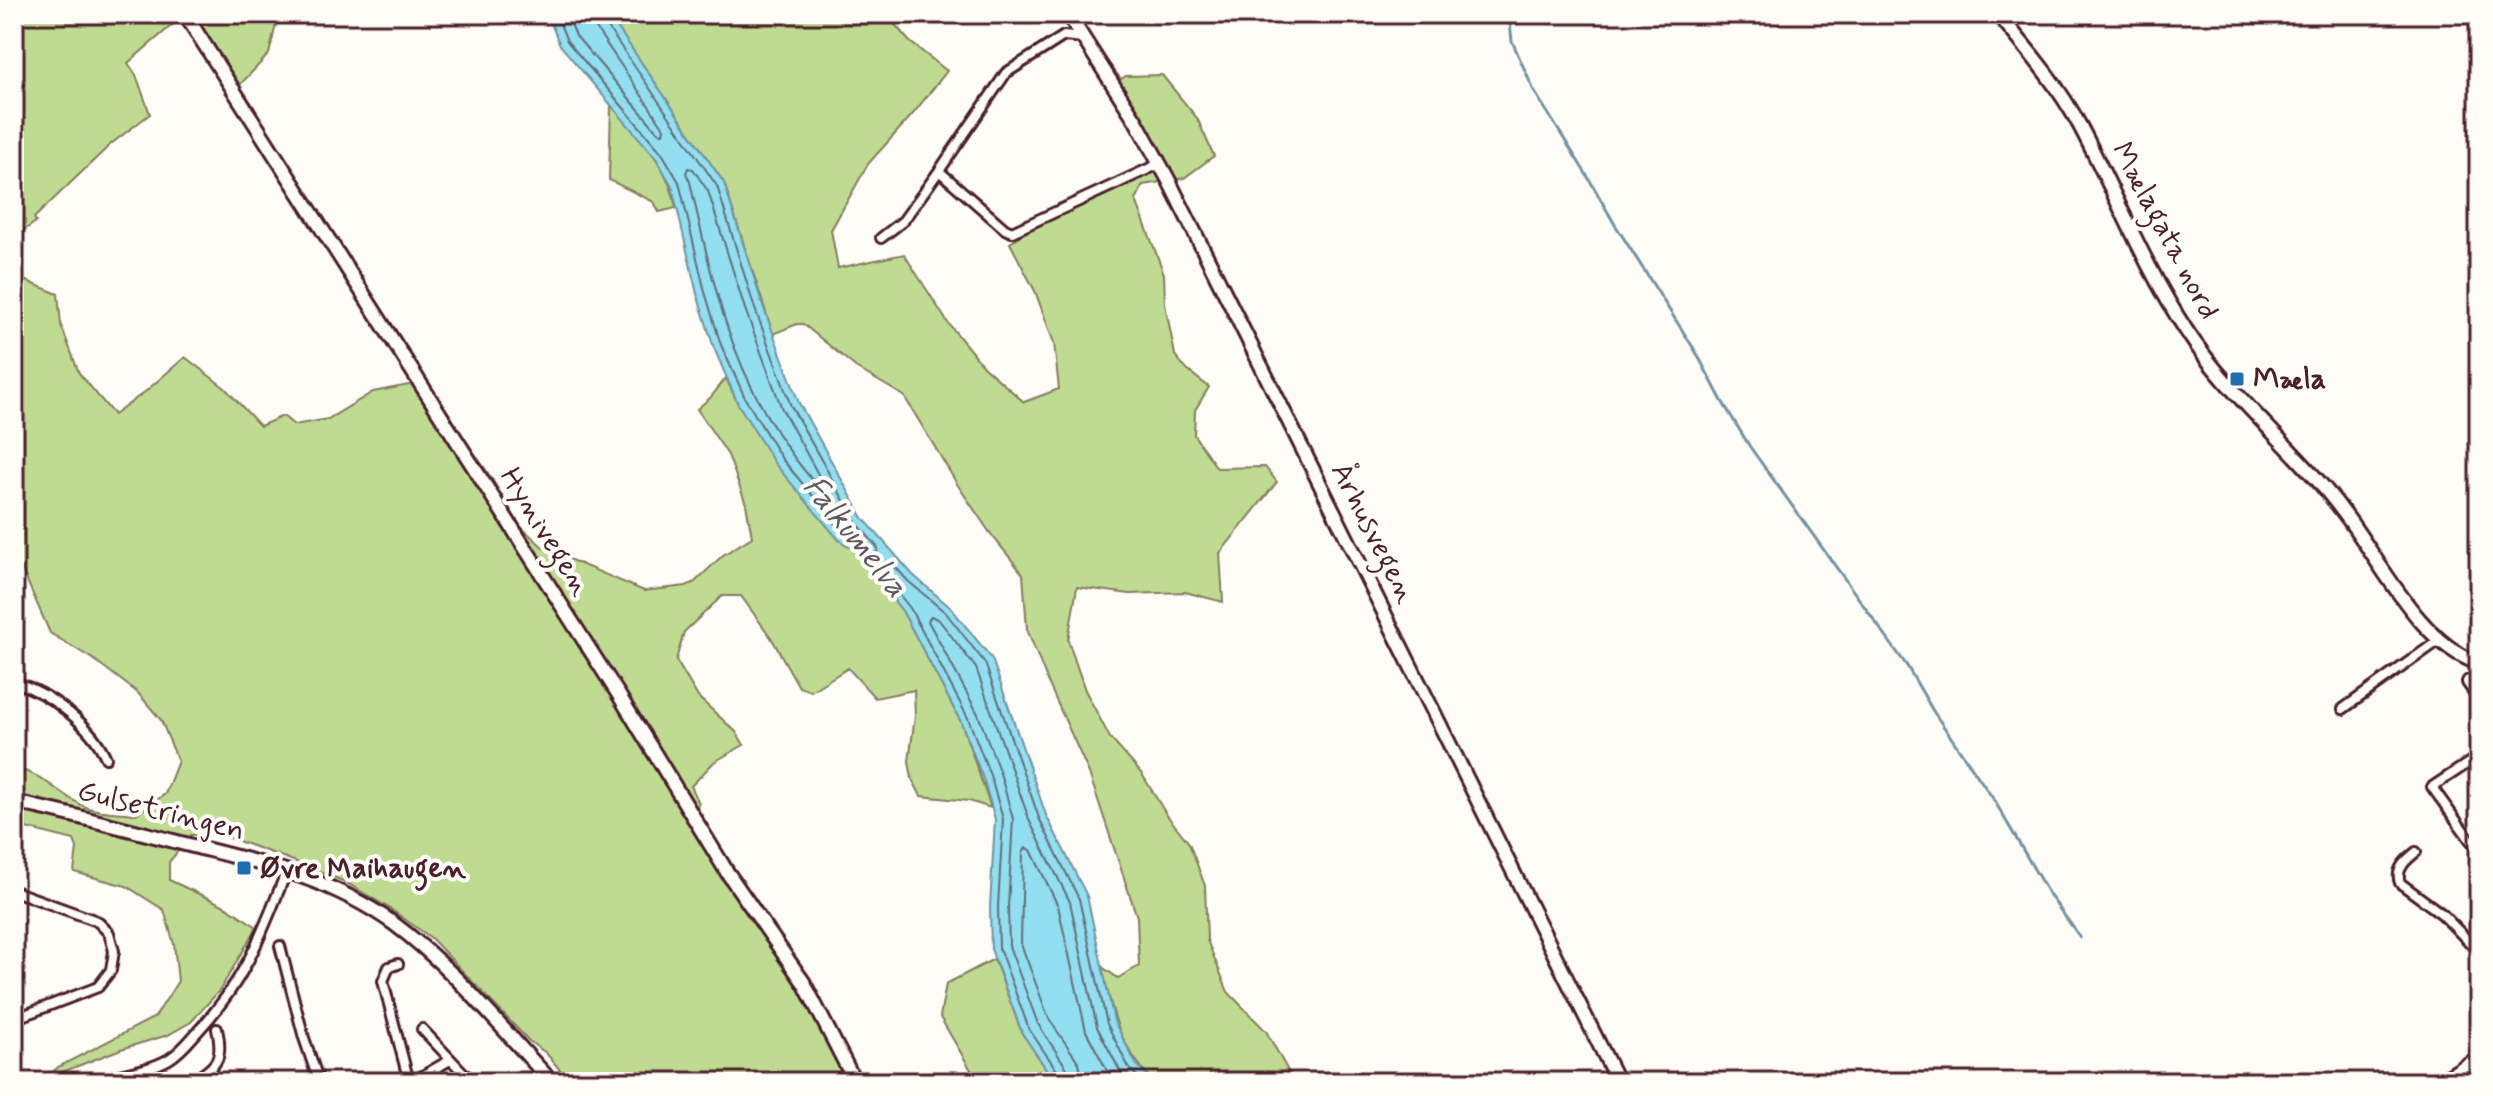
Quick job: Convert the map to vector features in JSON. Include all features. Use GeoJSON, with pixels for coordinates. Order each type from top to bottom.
{"type":"FeatureCollection","features":[{"type":"Feature","properties":{"kind":"main road","name":"Hynivegen"},"geometry":{"type":"LineString","coordinates":[[185,14],[612,684],[727,872],[804,983],[855,1082]]}},
{"type":"Feature","properties":{"kind":"main road","name":"Århusvegen"},"geometry":{"type":"LineString","coordinates":[[1068,14],[1136,121],[1159,164],[1618,1082]]}},
{"type":"Feature","properties":{"kind":"main road","name":"Mælagata nord"},"geometry":{"type":"LineString","coordinates":[[1998,14],[2040,64],[2067,104],[2160,287],[2188,333],[2221,376],[2330,495],[2399,593],[2444,645]]}},
{"type":"Feature","properties":{"kind":"main road"},"geometry":{"type":"LineString","coordinates":[[2444,645],[2479,663]]}},
{"type":"Feature","properties":{"kind":"main road"},"geometry":{"type":"LineString","coordinates":[[2469,682],[2479,696]]}},
{"type":"Feature","properties":{"kind":"main road","name":"Gulsetringen"},"geometry":{"type":"LineString","coordinates":[[14,802],[287,870],[348,896],[408,935],[450,973],[552,1082]]}},
{"type":"Feature","properties":{"kind":"main road"},"geometry":{"type":"LineString","coordinates":[[2440,1082],[2479,1057]]}},
{"type":"Feature","properties":{"kind":"street"},"geometry":{"type":"LineString","coordinates":[[1064,36],[1068,14]]}},
{"type":"Feature","properties":{"kind":"street"},"geometry":{"type":"LineString","coordinates":[[881,238],[903,221],[1006,73],[1064,36],[1084,38]]}},
{"type":"Feature","properties":{"kind":"street"},"geometry":{"type":"LineString","coordinates":[[939,171],[1012,232],[1159,164]]}},
{"type":"Feature","properties":{"kind":"street"},"geometry":{"type":"LineString","coordinates":[[2343,709],[2444,645]]}},
{"type":"Feature","properties":{"kind":"street"},"geometry":{"type":"LineString","coordinates":[[14,671],[15,688],[40,692],[57,704],[92,735],[106,758]]}},
{"type":"Feature","properties":{"kind":"street"},"geometry":{"type":"LineString","coordinates":[[2479,756],[2432,787],[2479,852]]}},
{"type":"Feature","properties":{"kind":"street"},"geometry":{"type":"LineString","coordinates":[[2416,852],[2399,870],[2397,876],[2400,883],[2442,914],[2479,952]]}},
{"type":"Feature","properties":{"kind":"street"},"geometry":{"type":"LineString","coordinates":[[92,1082],[158,1064],[179,1052],[243,974],[260,940],[287,870]]}},
{"type":"Feature","properties":{"kind":"street"},"geometry":{"type":"LineString","coordinates":[[14,891],[97,921],[109,933],[114,951],[111,970],[98,987],[14,1019]]}},
{"type":"Feature","properties":{"kind":"street"},"geometry":{"type":"LineString","coordinates":[[280,946],[319,1082]]}},
{"type":"Feature","properties":{"kind":"street"},"geometry":{"type":"LineString","coordinates":[[398,964],[389,967],[383,981],[409,1080]]}},
{"type":"Feature","properties":{"kind":"street"},"geometry":{"type":"LineString","coordinates":[[190,1082],[209,1071],[218,1060],[217,1029]]}},
{"type":"Feature","properties":{"kind":"street"},"geometry":{"type":"LineString","coordinates":[[422,1029],[472,1082]]}},
{"type":"Feature","properties":{"kind":"street"},"geometry":{"type":"LineString","coordinates":[[395,1082],[409,1080],[450,1060]]}},
{"type":"Feature","properties":{"kind":"green space"},"geometry":{"type":"Polygon","coordinates":[[[14,14],[278,16],[269,54],[236,89],[178,20],[128,63],[136,75],[150,114],[111,144],[34,218],[36,222],[14,237],[14,14]]]}},
{"type":"Feature","properties":{"kind":"green space"},"geometry":{"type":"Polygon","coordinates":[[[608,14],[886,14],[909,41],[947,71],[868,164],[831,230],[838,268],[904,254],[948,323],[983,366],[1024,402],[1059,389],[1054,343],[1035,291],[1010,243],[1047,217],[1158,167],[1071,14],[1121,79],[1126,76],[1162,75],[1197,118],[1214,156],[1184,178],[1143,185],[1136,200],[1164,274],[1165,304],[1175,355],[1187,370],[1209,387],[1195,410],[1194,435],[1217,468],[1265,467],[1277,482],[1220,553],[1223,602],[1185,592],[1130,594],[1077,587],[1068,640],[1085,690],[1110,738],[1142,774],[1166,814],[1189,843],[1205,886],[1207,940],[1228,992],[1266,1031],[1294,1082],[1154,1082],[1132,1055],[1114,1015],[1102,967],[1118,978],[1139,966],[1137,917],[1089,773],[1027,629],[1023,574],[959,487],[904,396],[858,369],[803,324],[773,334],[724,183],[608,14]]]}},
{"type":"Feature","properties":{"kind":"green space"},"geometry":{"type":"Polygon","coordinates":[[[611,105],[660,165],[676,208],[659,212],[654,202],[609,180],[611,105]]]}},
{"type":"Feature","properties":{"kind":"green space"},"geometry":{"type":"Polygon","coordinates":[[[14,276],[58,294],[61,325],[79,373],[114,415],[185,357],[225,388],[260,426],[283,416],[294,425],[328,419],[373,392],[419,383],[431,389],[519,525],[545,549],[644,591],[695,582],[723,555],[752,537],[746,504],[728,455],[697,409],[726,378],[738,404],[838,539],[876,565],[879,581],[903,612],[961,722],[991,808],[969,801],[921,796],[912,779],[909,761],[915,716],[914,690],[875,698],[848,668],[811,691],[799,687],[772,639],[741,596],[722,596],[684,632],[676,660],[698,697],[736,732],[744,745],[714,762],[691,786],[699,803],[696,808],[748,900],[771,924],[855,1073],[904,1082],[570,1082],[546,1053],[529,1041],[431,938],[389,908],[345,882],[291,860],[222,835],[191,835],[169,862],[169,880],[225,906],[257,927],[220,990],[191,1022],[168,1035],[121,1049],[42,1082],[58,1067],[155,1017],[178,981],[174,944],[164,910],[126,886],[74,872],[77,848],[74,840],[14,825],[14,769],[33,774],[86,807],[136,814],[165,794],[178,761],[161,720],[138,693],[96,661],[50,633],[21,567],[14,565],[14,276]]]}},
{"type":"Feature","properties":{"kind":"green space"},"geometry":{"type":"Polygon","coordinates":[[[994,959],[1022,1033],[1055,1082],[978,1082],[940,1017],[946,984],[994,959]]]}},
{"type":"Feature","properties":{"kind":"water","name":"Falkumelva"},"geometry":{"type":"Polygon","coordinates":[[[547,14],[608,14],[724,183],[762,303],[799,403],[863,518],[913,575],[951,608],[992,659],[1046,815],[1087,896],[1114,1021],[1136,1064],[1154,1082],[1055,1082],[1022,1033],[991,949],[995,819],[961,722],[903,612],[879,581],[876,565],[838,539],[775,464],[738,404],[714,348],[697,294],[672,186],[656,158],[560,45],[547,14]]]}},
{"type":"Feature","properties":{"kind":"waterway"},"geometry":{"type":"LineString","coordinates":[[1509,14],[1512,41],[1534,91],[1696,352],[1750,447],[1907,666],[1933,711],[1994,800],[2048,893],[2080,937]]}},
{"type":"Feature","properties":{"kind":"place","name":"Mæla"},"geometry":{"type":"Point","coordinates":[2237,379]}},
{"type":"Feature","properties":{"kind":"place","name":"Øvre Maihaugen"},"geometry":{"type":"Point","coordinates":[244,868]}}]}
